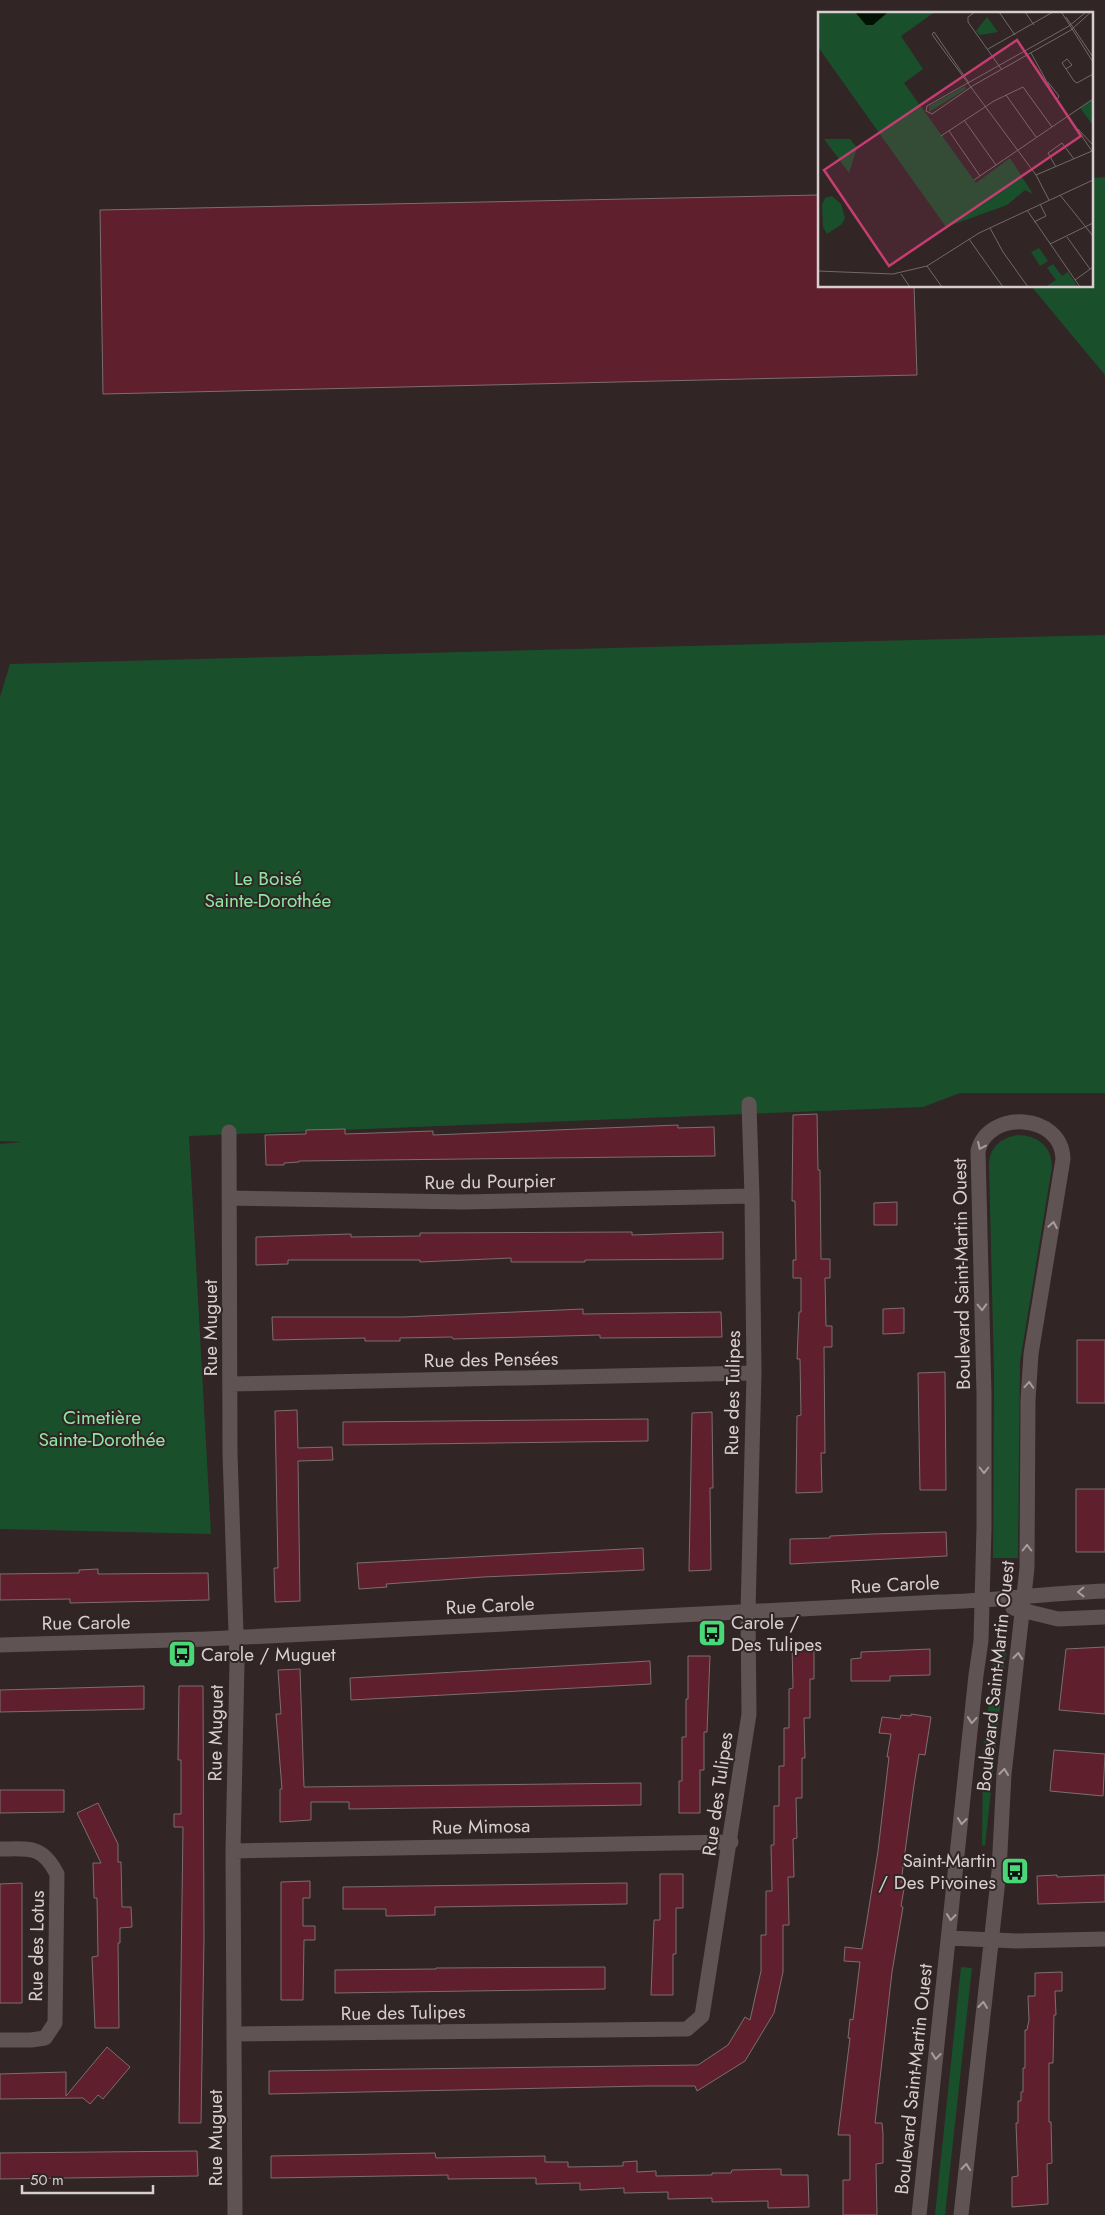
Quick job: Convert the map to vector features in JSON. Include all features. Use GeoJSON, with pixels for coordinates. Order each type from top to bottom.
{"type":"FeatureCollection","features":[{"type":"Feature","properties":{"kind":"street","name":"Rue des Tulipes"},"geometry":{"type":"LineString","coordinates":[[234,2034],[687,2028],[702,2016],[731,1842],[749,1714],[748,1612],[754,1373],[749,1104]]}},
{"type":"Feature","properties":{"kind":"street","name":"Boulevard Saint-Martin Ouest"},"geometry":{"type":"LineString","coordinates":[[919,2215],[976,1674],[981,1647],[984,1394],[978,1151],[992,1131],[1020,1122],[1040,1124],[1051,1131],[1062,1146],[1064,1159],[1031,1354],[1028,1400],[1027,1568],[1004,1774],[999,1871],[961,2215]]}},
{"type":"Feature","properties":{"kind":"street","name":"Rue Muguet"},"geometry":{"type":"LineString","coordinates":[[229,1132],[230,1384],[236,1638],[233,1851],[235,2215]]}},
{"type":"Feature","properties":{"kind":"street","name":"Rue du Pourpier"},"geometry":{"type":"LineString","coordinates":[[229,1198],[464,1202],[752,1196]]}},
{"type":"Feature","properties":{"kind":"street","name":"Rue des Pensées"},"geometry":{"type":"LineString","coordinates":[[230,1384],[754,1373]]}},
{"type":"Feature","properties":{"kind":"street"},"geometry":{"type":"LineString","coordinates":[[1023,1603],[1057,1592],[1105,1591]]}},
{"type":"Feature","properties":{"kind":"street","name":"Rue Carole"},"geometry":{"type":"LineString","coordinates":[[0,1644],[236,1638],[939,1602],[982,1601],[1023,1603],[1058,1619],[1105,1618]]}},
{"type":"Feature","properties":{"kind":"street","name":"Rue Mimosa"},"geometry":{"type":"LineString","coordinates":[[233,1851],[731,1842]]}},
{"type":"Feature","properties":{"kind":"street","name":"Rue des Lotus"},"geometry":{"type":"LineString","coordinates":[[0,1849],[30,1849],[49,1858],[57,1874],[55,2023],[45,2038],[0,2040]]}},
{"type":"Feature","properties":{"kind":"street"},"geometry":{"type":"LineString","coordinates":[[949,1938],[990,1940],[1105,1939]]}},
{"type":"Feature","properties":{"kind":"green space"},"geometry":{"type":"Polygon","coordinates":[[[1105,177],[1105,375],[1033,288],[1092,288],[1092,178],[1105,177]]]}},
{"type":"Feature","properties":{"kind":"green space","name":"Le Boisé Sainte-Dorothée"},"geometry":{"type":"Polygon","coordinates":[[[1105,635],[1105,1093],[960,1093],[923,1107],[189,1136],[211,1534],[0,1529],[0,1144],[22,1142],[0,1141],[0,697],[10,664],[1105,635]]]}},
{"type":"Feature","properties":{"kind":"green space"},"geometry":{"type":"Polygon","coordinates":[[[1017,1135],[1031,1137],[1042,1143],[1049,1153],[1052,1167],[1020,1362],[1018,1558],[993,1558],[994,1374],[989,1164],[997,1144],[1006,1138],[1017,1135]]]}},
{"type":"Feature","properties":{"kind":"green space"},"geometry":{"type":"Polygon","coordinates":[[[996,1640],[1007,1642],[985,1846],[982,1845],[983,1754],[996,1640]]]}},
{"type":"Feature","properties":{"kind":"green space"},"geometry":{"type":"Polygon","coordinates":[[[961,1967],[972,1968],[945,2215],[935,2215],[961,1967]]]}},
{"type":"Feature","properties":{"kind":"building"},"geometry":{"type":"Polygon","coordinates":[[[818,195],[818,288],[914,288],[917,375],[103,394],[100,210],[818,195]]]}},
{"type":"Feature","properties":{"kind":"building"},"geometry":{"type":"Polygon","coordinates":[[[817,1114],[821,1259],[830,1259],[830,1278],[825,1278],[826,1326],[832,1326],[832,1347],[824,1347],[825,1453],[821,1453],[822,1492],[796,1493],[797,1416],[801,1415],[800,1359],[797,1359],[799,1312],[801,1312],[801,1278],[793,1278],[793,1260],[796,1260],[795,1201],[792,1201],[793,1115],[817,1114]]]}},
{"type":"Feature","properties":{"kind":"building"},"geometry":{"type":"Polygon","coordinates":[[[678,1125],[678,1128],[714,1127],[715,1156],[299,1161],[284,1163],[284,1165],[266,1165],[265,1135],[306,1134],[306,1130],[345,1129],[345,1134],[433,1131],[433,1135],[678,1125]]]}},
{"type":"Feature","properties":{"kind":"building"},"geometry":{"type":"Polygon","coordinates":[[[897,1202],[897,1225],[874,1225],[874,1203],[897,1202]]]}},
{"type":"Feature","properties":{"kind":"building"},"geometry":{"type":"Polygon","coordinates":[[[632,1232],[632,1235],[723,1232],[723,1259],[585,1260],[585,1262],[511,1262],[511,1258],[420,1262],[420,1260],[288,1260],[288,1264],[256,1265],[256,1237],[351,1234],[351,1237],[420,1236],[420,1233],[632,1232]]]}},
{"type":"Feature","properties":{"kind":"building"},"geometry":{"type":"Polygon","coordinates":[[[904,1308],[904,1333],[883,1334],[883,1309],[904,1308]]]}},
{"type":"Feature","properties":{"kind":"building"},"geometry":{"type":"Polygon","coordinates":[[[583,1309],[583,1314],[721,1312],[722,1337],[600,1338],[600,1335],[453,1339],[452,1337],[400,1338],[400,1341],[365,1341],[365,1338],[273,1340],[272,1317],[403,1317],[583,1309]]]}},
{"type":"Feature","properties":{"kind":"building"},"geometry":{"type":"Polygon","coordinates":[[[1077,1340],[1105,1340],[1105,1403],[1077,1403],[1077,1340]]]}},
{"type":"Feature","properties":{"kind":"building"},"geometry":{"type":"Polygon","coordinates":[[[945,1372],[946,1490],[920,1490],[918,1373],[945,1372]]]}},
{"type":"Feature","properties":{"kind":"building"},"geometry":{"type":"Polygon","coordinates":[[[297,1410],[298,1448],[332,1447],[333,1460],[298,1461],[300,1601],[275,1602],[274,1568],[278,1568],[275,1411],[297,1410]]]}},
{"type":"Feature","properties":{"kind":"building"},"geometry":{"type":"Polygon","coordinates":[[[712,1412],[713,1488],[710,1488],[711,1570],[689,1571],[692,1413],[712,1412]]]}},
{"type":"Feature","properties":{"kind":"building"},"geometry":{"type":"Polygon","coordinates":[[[648,1419],[648,1441],[343,1445],[343,1422],[648,1419]]]}},
{"type":"Feature","properties":{"kind":"building"},"geometry":{"type":"Polygon","coordinates":[[[1076,1489],[1105,1489],[1105,1552],[1076,1552],[1076,1489]]]}},
{"type":"Feature","properties":{"kind":"building"},"geometry":{"type":"Polygon","coordinates":[[[946,1532],[947,1556],[790,1564],[790,1539],[946,1532]]]}},
{"type":"Feature","properties":{"kind":"building"},"geometry":{"type":"Polygon","coordinates":[[[643,1548],[644,1570],[483,1577],[386,1584],[387,1587],[359,1589],[357,1563],[643,1548]]]}},
{"type":"Feature","properties":{"kind":"building"},"geometry":{"type":"Polygon","coordinates":[[[98,1569],[98,1574],[208,1573],[209,1600],[70,1603],[70,1599],[0,1600],[0,1574],[79,1573],[79,1570],[98,1569]]]}},
{"type":"Feature","properties":{"kind":"building"},"geometry":{"type":"Polygon","coordinates":[[[792,1645],[814,1645],[814,1679],[810,1679],[810,1718],[804,1718],[805,1758],[802,1758],[802,1798],[796,1798],[797,1838],[793,1839],[794,1877],[788,1877],[789,1925],[783,1925],[783,1972],[774,2013],[745,2061],[697,2091],[695,2086],[647,2086],[269,2094],[269,2071],[698,2065],[728,2045],[745,2017],[750,2020],[761,1971],[761,1935],[766,1935],[766,1891],[772,1891],[771,1845],[774,1845],[774,1806],[779,1806],[779,1766],[784,1766],[784,1728],[789,1728],[789,1689],[793,1688],[792,1645]]]}},
{"type":"Feature","properties":{"kind":"building"},"geometry":{"type":"Polygon","coordinates":[[[1105,1647],[1105,1714],[1059,1710],[1066,1649],[1105,1647]]]}},
{"type":"Feature","properties":{"kind":"building"},"geometry":{"type":"Polygon","coordinates":[[[930,1649],[930,1675],[890,1676],[890,1681],[851,1681],[851,1659],[861,1658],[861,1652],[930,1649]]]}},
{"type":"Feature","properties":{"kind":"building"},"geometry":{"type":"Polygon","coordinates":[[[688,1656],[710,1656],[707,1732],[704,1732],[704,1770],[700,1770],[700,1813],[679,1813],[679,1781],[682,1781],[682,1737],[686,1737],[688,1656]]]}},
{"type":"Feature","properties":{"kind":"building"},"geometry":{"type":"Polygon","coordinates":[[[650,1661],[651,1684],[351,1700],[350,1678],[650,1661]]]}},
{"type":"Feature","properties":{"kind":"building"},"geometry":{"type":"Polygon","coordinates":[[[300,1669],[304,1787],[641,1783],[641,1805],[349,1809],[349,1802],[311,1802],[311,1820],[280,1822],[280,1789],[282,1789],[276,1714],[281,1714],[278,1670],[300,1669]]]}},
{"type":"Feature","properties":{"kind":"building"},"geometry":{"type":"Polygon","coordinates":[[[144,1686],[144,1709],[0,1712],[0,1690],[144,1686]]]}},
{"type":"Feature","properties":{"kind":"building"},"geometry":{"type":"Polygon","coordinates":[[[179,1686],[203,1686],[204,1938],[201,2123],[179,2123],[183,1827],[174,1827],[174,1814],[181,1814],[181,1760],[178,1760],[179,1686]]]}},
{"type":"Feature","properties":{"kind":"building"},"geometry":{"type":"Polygon","coordinates":[[[911,1714],[931,1717],[925,1755],[919,1754],[901,1882],[905,1883],[901,1906],[903,1907],[892,1972],[875,2123],[882,2123],[883,2134],[883,2163],[876,2164],[877,2215],[843,2215],[843,2180],[850,2180],[850,2135],[838,2135],[850,2038],[848,2038],[850,2019],[853,2020],[860,1962],[844,1961],[845,1947],[862,1949],[866,1926],[878,1851],[891,1734],[879,1733],[882,1717],[900,1719],[901,1715],[911,1716],[911,1714]]]}},
{"type":"Feature","properties":{"kind":"building"},"geometry":{"type":"Polygon","coordinates":[[[1054,1750],[1105,1754],[1103,1796],[1050,1791],[1054,1750]]]}},
{"type":"Feature","properties":{"kind":"building"},"geometry":{"type":"Polygon","coordinates":[[[0,1790],[64,1790],[64,1812],[0,1813],[0,1790]]]}},
{"type":"Feature","properties":{"kind":"building"},"geometry":{"type":"Polygon","coordinates":[[[98,1803],[118,1844],[118,1862],[121,1862],[122,1907],[131,1907],[132,1927],[120,1928],[120,1943],[118,1943],[119,2028],[95,2028],[92,1957],[98,1956],[97,1898],[94,1898],[93,1863],[101,1863],[77,1813],[98,1803]]]}},
{"type":"Feature","properties":{"kind":"building"},"geometry":{"type":"Polygon","coordinates":[[[660,1874],[683,1874],[683,1908],[676,1908],[676,1954],[673,1954],[673,1995],[651,1995],[654,1920],[660,1920],[660,1874]]]}},
{"type":"Feature","properties":{"kind":"building"},"geometry":{"type":"Polygon","coordinates":[[[1057,1875],[1057,1877],[1105,1875],[1105,1902],[1038,1904],[1037,1876],[1057,1875]]]}},
{"type":"Feature","properties":{"kind":"building"},"geometry":{"type":"Polygon","coordinates":[[[310,1881],[310,1898],[303,1898],[303,1926],[315,1926],[315,1940],[304,1940],[303,2000],[281,2000],[281,1882],[310,1881]]]}},
{"type":"Feature","properties":{"kind":"building"},"geometry":{"type":"Polygon","coordinates":[[[22,1883],[22,2003],[0,2003],[0,1884],[22,1883]]]}},
{"type":"Feature","properties":{"kind":"building"},"geometry":{"type":"Polygon","coordinates":[[[627,1883],[627,1904],[435,1907],[435,1915],[386,1916],[386,1909],[343,1909],[343,1887],[627,1883]]]}},
{"type":"Feature","properties":{"kind":"building"},"geometry":{"type":"Polygon","coordinates":[[[605,1967],[605,1989],[335,1993],[335,1970],[605,1967]]]}},
{"type":"Feature","properties":{"kind":"building"},"geometry":{"type":"Polygon","coordinates":[[[1062,1972],[1062,1991],[1055,1991],[1056,2015],[1054,2015],[1053,2063],[1049,2063],[1049,2122],[1051,2122],[1052,2163],[1047,2164],[1048,2204],[1012,2207],[1012,2177],[1018,2176],[1016,2123],[1018,2123],[1018,2101],[1021,2101],[1021,2092],[1023,2092],[1025,2030],[1027,2030],[1029,2020],[1028,1996],[1035,1996],[1035,1973],[1062,1972]]]}},
{"type":"Feature","properties":{"kind":"building"},"geometry":{"type":"Polygon","coordinates":[[[107,2047],[130,2067],[103,2099],[98,2095],[90,2104],[83,2098],[0,2099],[0,2074],[66,2072],[66,2096],[107,2047]]]}},
{"type":"Feature","properties":{"kind":"building"},"geometry":{"type":"Polygon","coordinates":[[[197,2151],[198,2176],[0,2179],[0,2153],[197,2151]]]}},
{"type":"Feature","properties":{"kind":"building"},"geometry":{"type":"Polygon","coordinates":[[[435,2153],[436,2158],[545,2156],[545,2162],[568,2162],[568,2167],[623,2166],[623,2162],[637,2161],[637,2172],[656,2171],[656,2176],[712,2175],[712,2173],[731,2173],[732,2170],[781,2169],[781,2175],[808,2175],[809,2207],[768,2208],[768,2201],[712,2202],[712,2198],[668,2199],[668,2192],[624,2193],[624,2188],[580,2190],[580,2183],[536,2184],[536,2178],[448,2179],[448,2175],[271,2178],[271,2156],[435,2153]]]}},
{"type":"Feature","properties":{"kind":"place","name":"Carole / Des Tulipes"},"geometry":{"type":"Point","coordinates":[712,1633]}},
{"type":"Feature","properties":{"kind":"place","name":"Carole / Muguet"},"geometry":{"type":"Point","coordinates":[182,1654]}},
{"type":"Feature","properties":{"kind":"place","name":"Saint-Martin / Des Pivoines"},"geometry":{"type":"Point","coordinates":[1015,1871]}},
{"type":"Feature","properties":{"kind":"park label","name":"Cimetière Sainte-Dorothée"},"geometry":{"type":"Point","coordinates":[102,1428]}}]}
